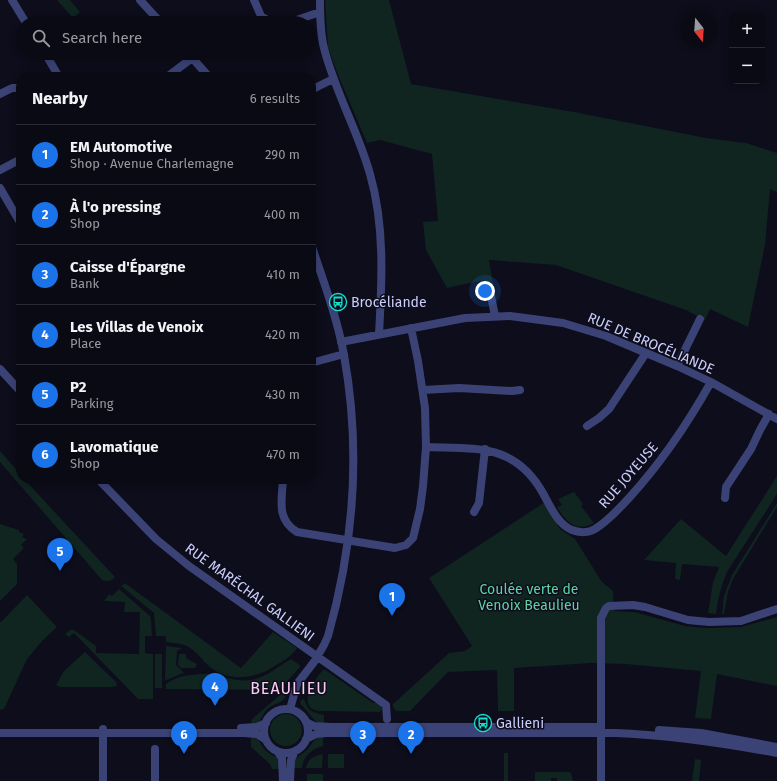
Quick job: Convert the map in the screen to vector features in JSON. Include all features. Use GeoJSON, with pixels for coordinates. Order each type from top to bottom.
{"type":"FeatureCollection","features":[{"type":"Feature","properties":{"kind":"street"},"geometry":{"type":"LineString","coordinates":[[12,0],[22,16]]}},
{"type":"Feature","properties":{"kind":"street"},"geometry":{"type":"LineString","coordinates":[[140,0],[155,16]]}},
{"type":"Feature","properties":{"kind":"street"},"geometry":{"type":"LineString","coordinates":[[254,0],[261,16]]}},
{"type":"Feature","properties":{"kind":"street"},"geometry":{"type":"LineString","coordinates":[[320,0],[323,47],[333,79],[360,142],[377,205],[382,260],[379,334]]}},
{"type":"Feature","properties":{"kind":"street"},"geometry":{"type":"LineString","coordinates":[[308,16],[320,12]]}},
{"type":"Feature","properties":{"kind":"street"},"geometry":{"type":"LineString","coordinates":[[48,60],[54,72]]}},
{"type":"Feature","properties":{"kind":"street"},"geometry":{"type":"LineString","coordinates":[[172,72],[185,60]]}},
{"type":"Feature","properties":{"kind":"street"},"geometry":{"type":"LineString","coordinates":[[194,60],[205,72]]}},
{"type":"Feature","properties":{"kind":"street"},"geometry":{"type":"LineString","coordinates":[[316,88],[333,79]]}},
{"type":"Feature","properties":{"kind":"street"},"geometry":{"type":"LineString","coordinates":[[0,94],[12,88],[16,88]]}},
{"type":"Feature","properties":{"kind":"street"},"geometry":{"type":"LineString","coordinates":[[0,170],[16,162]]}},
{"type":"Feature","properties":{"kind":"street"},"geometry":{"type":"LineString","coordinates":[[0,188],[16,215]]}},
{"type":"Feature","properties":{"kind":"street"},"geometry":{"type":"LineString","coordinates":[[290,709],[297,684],[318,656],[324,645],[330,627],[343,570],[351,514],[354,460],[352,424],[344,354],[330,301],[316,259]]}},
{"type":"Feature","properties":{"kind":"street"},"geometry":{"type":"LineString","coordinates":[[490,291],[495,316]]}},
{"type":"Feature","properties":{"kind":"street","name":"RUE DE BROCÉLIANDE"},"geometry":{"type":"LineString","coordinates":[[341,342],[465,318],[495,316],[516,317],[563,323],[606,336],[677,366],[711,382],[777,419]]}},
{"type":"Feature","properties":{"kind":"street"},"geometry":{"type":"LineString","coordinates":[[677,366],[700,318]]}},
{"type":"Feature","properties":{"kind":"street"},"geometry":{"type":"LineString","coordinates":[[283,484],[282,515],[290,528],[297,532],[395,548],[401,548],[410,542],[415,533],[420,509],[426,447],[423,390],[411,328]]}},
{"type":"Feature","properties":{"kind":"street"},"geometry":{"type":"LineString","coordinates":[[587,426],[599,418],[609,408],[646,353]]}},
{"type":"Feature","properties":{"kind":"street"},"geometry":{"type":"LineString","coordinates":[[316,362],[344,354]]}},
{"type":"Feature","properties":{"kind":"street"},"geometry":{"type":"LineString","coordinates":[[0,369],[16,386]]}},
{"type":"Feature","properties":{"kind":"street","name":"RUE JOYEUSE"},"geometry":{"type":"LineString","coordinates":[[426,447],[485,449],[512,460],[530,474],[562,524],[577,532],[588,532],[611,516],[644,480],[682,429],[711,382]]}},
{"type":"Feature","properties":{"kind":"street"},"geometry":{"type":"LineString","coordinates":[[423,390],[459,388],[512,391],[520,390]]}},
{"type":"Feature","properties":{"kind":"street"},"geometry":{"type":"LineString","coordinates":[[725,498],[726,487],[751,449],[769,414]]}},
{"type":"Feature","properties":{"kind":"street"},"geometry":{"type":"LineString","coordinates":[[474,512],[479,503],[485,449]]}},
{"type":"Feature","properties":{"kind":"street","name":"RUE MARÉCHAL GALLIENI"},"geometry":{"type":"LineString","coordinates":[[103,484],[156,538],[189,566],[386,705],[387,719]]}},
{"type":"Feature","properties":{"kind":"street"},"geometry":{"type":"LineString","coordinates":[[601,781],[601,618],[606,608],[609,606],[633,605],[645,607],[688,620],[709,622],[741,620],[777,609]]}},
{"type":"Feature","properties":{"kind":"street"},"geometry":{"type":"LineString","coordinates":[[266,740],[264,733],[266,723],[271,715],[285,709],[290,709],[300,713],[306,722],[308,733],[306,739],[300,748],[295,751],[278,751]]}},
{"type":"Feature","properties":{"kind":"street"},"geometry":{"type":"LineString","coordinates":[[306,722],[314,726],[331,727],[601,730],[701,733],[777,747]]}},
{"type":"Feature","properties":{"kind":"street"},"geometry":{"type":"LineString","coordinates":[[0,733],[249,728],[266,723]]}},
{"type":"Feature","properties":{"kind":"street"},"geometry":{"type":"LineString","coordinates":[[0,728],[257,734],[278,751],[282,758],[283,781]]}},
{"type":"Feature","properties":{"kind":"street"},"geometry":{"type":"LineString","coordinates":[[306,739],[316,734],[326,733],[601,730],[700,740],[777,753]]}},
{"type":"Feature","properties":{"kind":"street"},"geometry":{"type":"LineString","coordinates":[[103,731],[103,781]]}},
{"type":"Feature","properties":{"kind":"street"},"geometry":{"type":"LineString","coordinates":[[155,750],[155,781]]}},
{"type":"Feature","properties":{"kind":"street"},"geometry":{"type":"LineString","coordinates":[[290,781],[291,760],[295,751]]}},
{"type":"Feature","properties":{"kind":"green space"},"geometry":{"type":"Polygon","coordinates":[[[57,0],[70,0],[80,12],[75,16],[71,16],[57,0]]]}},
{"type":"Feature","properties":{"kind":"green space"},"geometry":{"type":"Polygon","coordinates":[[[325,0],[389,0],[411,84],[574,112],[706,138],[746,143],[777,153],[777,192],[770,189],[765,245],[748,327],[710,309],[705,320],[686,310],[556,265],[489,260],[494,289],[486,291],[484,280],[447,288],[426,250],[423,222],[438,221],[432,154],[380,140],[367,143],[338,75],[328,47],[325,0]]]}},
{"type":"Feature","properties":{"kind":"green space"},"geometry":{"type":"Polygon","coordinates":[[[0,451],[16,469],[16,481],[0,462],[0,451]]]}},
{"type":"Feature","properties":{"kind":"green space"},"geometry":{"type":"Polygon","coordinates":[[[777,476],[777,494],[727,572],[720,593],[716,614],[708,613],[713,582],[719,567],[682,564],[680,580],[675,579],[676,563],[644,560],[681,519],[726,556],[777,476]]]}},
{"type":"Feature","properties":{"kind":"green space"},"geometry":{"type":"Polygon","coordinates":[[[19,484],[29,484],[115,577],[109,581],[102,580],[19,484]]]}},
{"type":"Feature","properties":{"kind":"green space"},"geometry":{"type":"Polygon","coordinates":[[[574,492],[583,504],[581,506],[594,523],[588,526],[577,526],[568,521],[560,512],[557,507],[562,505],[558,499],[574,492]]]}},
{"type":"Feature","properties":{"kind":"green space","name":"Coulée verte de Venoix Beaulieu"},"geometry":{"type":"Polygon","coordinates":[[[545,502],[560,529],[575,539],[602,582],[613,591],[614,611],[634,612],[685,626],[707,628],[741,627],[777,617],[777,686],[717,674],[711,719],[695,718],[701,671],[626,664],[591,663],[514,668],[514,711],[498,711],[497,670],[448,672],[410,711],[396,711],[392,705],[449,653],[465,651],[472,646],[429,578],[545,502]]]}},
{"type":"Feature","properties":{"kind":"green space"},"geometry":{"type":"Polygon","coordinates":[[[777,503],[777,507],[733,579],[728,592],[724,614],[722,614],[724,596],[732,575],[777,503]]]}},
{"type":"Feature","properties":{"kind":"green space"},"geometry":{"type":"Polygon","coordinates":[[[0,524],[19,530],[19,532],[24,534],[22,537],[27,539],[21,545],[24,548],[13,559],[17,564],[17,584],[0,601],[0,524]]]}},
{"type":"Feature","properties":{"kind":"green space"},"geometry":{"type":"Polygon","coordinates":[[[125,583],[241,668],[273,632],[297,648],[283,661],[258,674],[233,677],[217,672],[187,646],[166,642],[166,636],[156,636],[154,613],[121,586],[125,583]]]}},
{"type":"Feature","properties":{"kind":"green space"},"geometry":{"type":"Polygon","coordinates":[[[119,589],[150,616],[151,619],[152,636],[145,636],[145,653],[153,654],[153,699],[138,699],[74,633],[69,637],[65,634],[70,630],[74,630],[96,646],[96,653],[139,654],[140,612],[124,612],[125,602],[104,601],[109,594],[112,596],[119,589]]]}},
{"type":"Feature","properties":{"kind":"green space"},"geometry":{"type":"Polygon","coordinates":[[[27,595],[56,626],[56,628],[42,641],[27,659],[4,709],[0,710],[0,623],[27,595]]]}},
{"type":"Feature","properties":{"kind":"green space"},"geometry":{"type":"Polygon","coordinates":[[[166,646],[182,648],[177,651],[176,665],[184,673],[165,680],[166,646]]]}},
{"type":"Feature","properties":{"kind":"green space"},"geometry":{"type":"Polygon","coordinates":[[[85,652],[116,682],[117,686],[60,687],[56,685],[64,671],[85,652]]]}},
{"type":"Feature","properties":{"kind":"green space"},"geometry":{"type":"Polygon","coordinates":[[[155,654],[162,654],[162,688],[155,688],[155,654]]]}},
{"type":"Feature","properties":{"kind":"green space"},"geometry":{"type":"Polygon","coordinates":[[[179,654],[186,654],[186,658],[197,664],[195,668],[181,668],[178,665],[179,654]]]}},
{"type":"Feature","properties":{"kind":"green space"},"geometry":{"type":"Polygon","coordinates":[[[291,659],[301,666],[278,690],[166,689],[166,684],[180,677],[189,675],[211,674],[241,680],[256,679],[266,675],[291,659]]]}},
{"type":"Feature","properties":{"kind":"green space"},"geometry":{"type":"Polygon","coordinates":[[[324,669],[373,703],[377,703],[383,707],[380,712],[319,711],[312,709],[308,704],[309,692],[312,685],[324,669]]]}},
{"type":"Feature","properties":{"kind":"green space"},"geometry":{"type":"Polygon","coordinates":[[[281,694],[286,696],[283,700],[268,709],[256,725],[251,725],[252,719],[281,694]]]}},
{"type":"Feature","properties":{"kind":"green space"},"geometry":{"type":"Polygon","coordinates":[[[304,699],[307,706],[311,710],[324,715],[324,723],[316,722],[300,703],[301,700],[304,699]]]}},
{"type":"Feature","properties":{"kind":"green space"},"geometry":{"type":"Polygon","coordinates":[[[283,714],[289,714],[299,721],[302,730],[301,736],[295,743],[289,746],[283,746],[273,739],[270,733],[270,727],[277,717],[283,714]]]}},
{"type":"Feature","properties":{"kind":"green space"},"geometry":{"type":"Polygon","coordinates":[[[251,736],[258,740],[266,751],[278,758],[282,769],[272,769],[270,764],[251,747],[251,736]]]}},
{"type":"Feature","properties":{"kind":"green space"},"geometry":{"type":"Polygon","coordinates":[[[323,736],[323,746],[315,749],[306,757],[302,768],[292,768],[295,759],[307,750],[315,739],[323,736]]]}},
{"type":"Feature","properties":{"kind":"green space"},"geometry":{"type":"Polygon","coordinates":[[[504,753],[508,753],[508,781],[504,781],[504,753]]]}},
{"type":"Feature","properties":{"kind":"green space"},"geometry":{"type":"Polygon","coordinates":[[[323,754],[322,768],[306,768],[308,762],[312,758],[323,754]]]}},
{"type":"Feature","properties":{"kind":"green space"},"geometry":{"type":"Polygon","coordinates":[[[328,754],[344,754],[344,768],[328,768],[328,754]]]}},
{"type":"Feature","properties":{"kind":"green space"},"geometry":{"type":"Polygon","coordinates":[[[695,759],[701,760],[699,781],[692,781],[695,759]]]}},
{"type":"Feature","properties":{"kind":"green space"},"geometry":{"type":"Polygon","coordinates":[[[535,772],[569,772],[571,773],[573,781],[557,781],[557,778],[551,778],[551,781],[535,781],[535,772]]]}},
{"type":"Feature","properties":{"kind":"green space"},"geometry":{"type":"Polygon","coordinates":[[[307,774],[323,774],[323,781],[307,781],[307,774]]]}},
{"type":"Feature","properties":{"kind":"place","name":"Brocéliande"},"geometry":{"type":"Point","coordinates":[338,302]}},
{"type":"Feature","properties":{"kind":"place","name":"P2"},"geometry":{"type":"Point","coordinates":[60,571]}},
{"type":"Feature","properties":{"kind":"place","name":"EM Automotive"},"geometry":{"type":"Point","coordinates":[392,616]}},
{"type":"Feature","properties":{"kind":"place","name":"Les Villas de Venoix"},"geometry":{"type":"Point","coordinates":[215,706]}},
{"type":"Feature","properties":{"kind":"place","name":"Gallieni"},"geometry":{"type":"Point","coordinates":[483,723]}},
{"type":"Feature","properties":{"kind":"place","name":"Lavomatique"},"geometry":{"type":"Point","coordinates":[184,754]}},
{"type":"Feature","properties":{"kind":"place","name":"Caisse d'Épargne"},"geometry":{"type":"Point","coordinates":[363,754]}},
{"type":"Feature","properties":{"kind":"place","name":"À l'o pressing"},"geometry":{"type":"Point","coordinates":[411,754]}},
{"type":"Feature","properties":{"kind":"district","name":"BEAULIEU"},"geometry":{"type":"Point","coordinates":[289,688]}}]}
